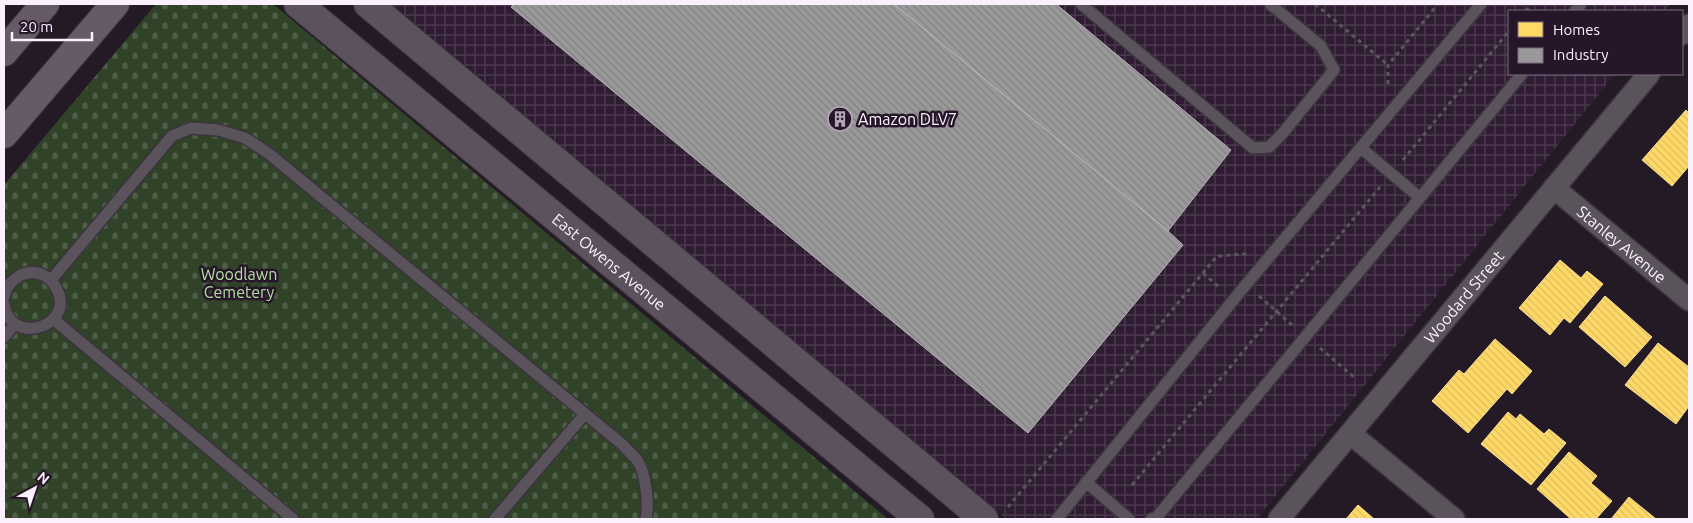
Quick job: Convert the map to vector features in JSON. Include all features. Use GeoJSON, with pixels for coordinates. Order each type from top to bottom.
{"type":"FeatureCollection","features":[{"type":"Feature","properties":{"kind":"main road"},"geometry":{"type":"LineString","coordinates":[[4,52],[45,4]]}},
{"type":"Feature","properties":{"kind":"main road"},"geometry":{"type":"LineString","coordinates":[[4,134],[115,4]]}},
{"type":"Feature","properties":{"kind":"main road","name":"East Owens Avenue"},"geometry":{"type":"LineString","coordinates":[[298,4],[920,519]]}},
{"type":"Feature","properties":{"kind":"main road"},"geometry":{"type":"LineString","coordinates":[[368,4],[994,515]]}},
{"type":"Feature","properties":{"kind":"street","name":"Woodard Street"},"geometry":{"type":"LineString","coordinates":[[1278,519],[1351,434],[1648,75]]}},
{"type":"Feature","properties":{"kind":"street","name":"Stanley Avenue"},"geometry":{"type":"LineString","coordinates":[[1554,188],[1689,300]]}},
{"type":"Feature","properties":{"kind":"street"},"geometry":{"type":"LineString","coordinates":[[1351,434],[1454,519]]}},
{"type":"Feature","properties":{"kind":"lane"},"geometry":{"type":"LineString","coordinates":[[1080,4],[1253,148],[1269,147],[1282,134],[1334,70],[1321,46],[1270,4]]}},
{"type":"Feature","properties":{"kind":"lane"},"geometry":{"type":"LineString","coordinates":[[1056,519],[1239,293],[1481,4]]}},
{"type":"Feature","properties":{"kind":"lane"},"geometry":{"type":"LineString","coordinates":[[1151,519],[1156,518],[1307,337],[1419,197],[1521,75]]}},
{"type":"Feature","properties":{"kind":"lane"},"geometry":{"type":"LineString","coordinates":[[51,280],[172,136],[191,128],[218,130],[245,138],[268,153],[623,445],[638,461],[645,486],[648,509],[646,519]]}},
{"type":"Feature","properties":{"kind":"lane"},"geometry":{"type":"LineString","coordinates":[[1361,148],[1419,197]]}},
{"type":"Feature","properties":{"kind":"lane"},"geometry":{"type":"LineString","coordinates":[[4,297],[7,280],[25,273],[43,275],[51,280],[60,297],[59,306],[53,319],[42,327],[33,329],[23,328],[15,324],[8,317],[4,304]]}},
{"type":"Feature","properties":{"kind":"lane"},"geometry":{"type":"LineString","coordinates":[[53,319],[293,519]]}},
{"type":"Feature","properties":{"kind":"lane"},"geometry":{"type":"LineString","coordinates":[[4,337],[15,324]]}},
{"type":"Feature","properties":{"kind":"lane"},"geometry":{"type":"LineString","coordinates":[[495,519],[585,414]]}},
{"type":"Feature","properties":{"kind":"lane"},"geometry":{"type":"LineString","coordinates":[[1086,482],[1129,519]]}},
{"type":"Feature","properties":{"kind":"path"},"geometry":{"type":"LineString","coordinates":[[1315,4],[1388,65]]}},
{"type":"Feature","properties":{"kind":"path"},"geometry":{"type":"LineString","coordinates":[[1388,86],[1388,65],[1438,4]]}},
{"type":"Feature","properties":{"kind":"path"},"geometry":{"type":"LineString","coordinates":[[1132,485],[1508,32]]}},
{"type":"Feature","properties":{"kind":"path"},"geometry":{"type":"LineString","coordinates":[[994,515],[1217,256],[1247,254]]}},
{"type":"Feature","properties":{"kind":"path"},"geometry":{"type":"LineString","coordinates":[[1203,274],[1224,291],[1258,295],[1354,377]]}},
{"type":"Feature","properties":{"kind":"shaded area"},"geometry":{"type":"Polygon","coordinates":[[[385,4],[1671,4],[1666,10],[1508,10],[1508,75],[1614,75],[1257,519],[1006,519],[385,4]]]}},
{"type":"Feature","properties":{"kind":"green space","name":"Woodlawn Cemetery"},"geometry":{"type":"Polygon","coordinates":[[[156,4],[273,4],[888,519],[4,519],[4,185],[156,4]]]}},
{"type":"Feature","properties":{"kind":"building: Homes"},"geometry":{"type":"Polygon","coordinates":[[[1686,110],[1689,113],[1689,166],[1672,186],[1642,160],[1686,110]]]}},
{"type":"Feature","properties":{"kind":"building: Homes"},"geometry":{"type":"Polygon","coordinates":[[[1560,260],[1581,278],[1587,271],[1603,284],[1570,323],[1564,318],[1550,335],[1519,308],[1560,260]]]}},
{"type":"Feature","properties":{"kind":"building: Homes"},"geometry":{"type":"Polygon","coordinates":[[[1605,296],[1652,337],[1625,367],[1579,327],[1605,296]]]}},
{"type":"Feature","properties":{"kind":"building: Homes"},"geometry":{"type":"Polygon","coordinates":[[[1495,339],[1532,371],[1512,394],[1507,389],[1468,433],[1432,401],[1459,370],[1464,374],[1495,339]]]}},
{"type":"Feature","properties":{"kind":"building: Homes"},"geometry":{"type":"Polygon","coordinates":[[[1658,343],[1689,367],[1689,406],[1676,424],[1625,385],[1658,343]]]}},
{"type":"Feature","properties":{"kind":"building: Homes"},"geometry":{"type":"Polygon","coordinates":[[[1508,412],[1516,419],[1520,414],[1544,434],[1549,429],[1566,443],[1531,485],[1481,444],[1508,412]]]}},
{"type":"Feature","properties":{"kind":"building: Homes"},"geometry":{"type":"Polygon","coordinates":[[[1569,452],[1597,476],[1591,483],[1612,501],[1596,519],[1571,519],[1537,489],[1569,452]]]}},
{"type":"Feature","properties":{"kind":"building: Homes"},"geometry":{"type":"Polygon","coordinates":[[[1629,497],[1656,519],[1611,519],[1629,497]]]}},
{"type":"Feature","properties":{"kind":"building: Homes"},"geometry":{"type":"Polygon","coordinates":[[[1358,505],[1374,519],[1346,519],[1358,505]]]}},
{"type":"Feature","properties":{"kind":"building: Industry","name":"Amazon DLV7"},"geometry":{"type":"Polygon","coordinates":[[[514,4],[894,4],[1183,245],[1028,433],[511,7],[514,4]]]}},
{"type":"Feature","properties":{"kind":"building: Industry"},"geometry":{"type":"Polygon","coordinates":[[[894,4],[1056,4],[1231,150],[1168,231],[894,4]]]}},
{"type":"Feature","properties":{"kind":"place","name":"Amazon DLV7"},"geometry":{"type":"Point","coordinates":[840,119]}}]}
